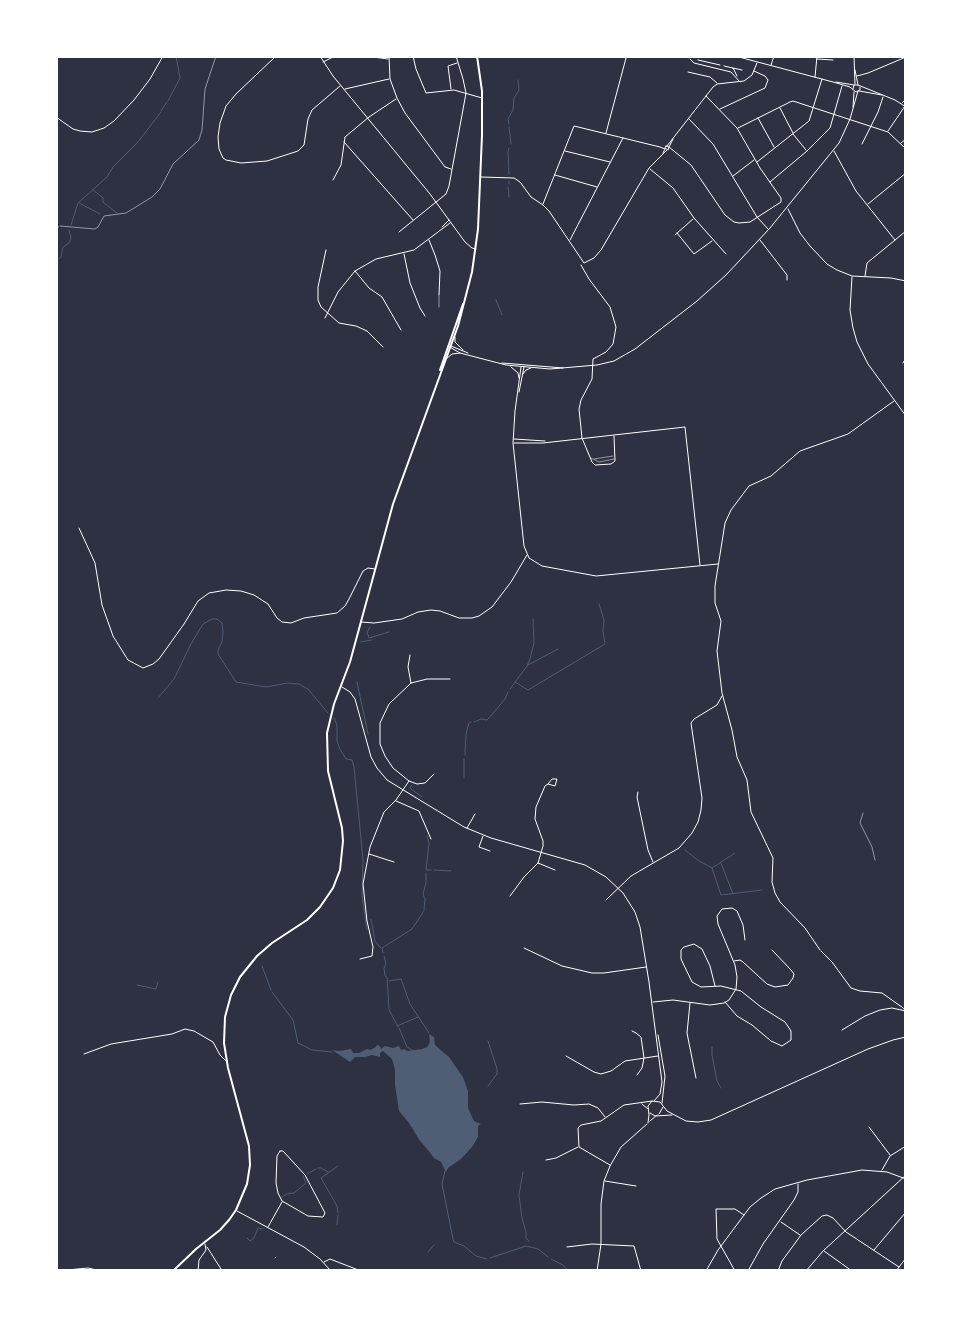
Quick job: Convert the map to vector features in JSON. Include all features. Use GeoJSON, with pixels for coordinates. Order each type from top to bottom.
{"type":"FeatureCollection","features":[{"type":"Feature","properties":{"kind":"main road"},"geometry":{"type":"LineString","coordinates":[[173,1271],[220,1230],[236,1210],[247,1184],[250,1146],[227,1062],[224,1043],[225,1017],[231,995],[240,977],[264,949],[303,924],[320,907],[333,888],[340,870],[343,848],[342,828],[330,782],[326,749],[327,733],[331,714],[350,662],[393,504],[455,334],[466,296],[477,246],[481,176],[482,98],[477,56]]}},
{"type":"Feature","properties":{"kind":"main road"},"geometry":{"type":"LineString","coordinates":[[436,384],[446,360],[466,296]]}},
{"type":"Feature","properties":{"kind":"street"},"geometry":{"type":"LineString","coordinates":[[56,117],[73,129],[89,132],[104,128],[122,114],[150,79],[163,56]]}},
{"type":"Feature","properties":{"kind":"street"},"geometry":{"type":"LineString","coordinates":[[276,56],[226,106],[220,123],[218,137],[219,149],[226,160],[241,163],[268,161],[298,151],[304,145],[308,119],[312,110],[341,85]]}},
{"type":"Feature","properties":{"kind":"street"},"geometry":{"type":"LineString","coordinates":[[320,56],[344,89],[436,202],[450,223],[468,245],[476,249]]}},
{"type":"Feature","properties":{"kind":"street"},"geometry":{"type":"LineString","coordinates":[[323,62],[335,56]]}},
{"type":"Feature","properties":{"kind":"street"},"geometry":{"type":"LineString","coordinates":[[366,56],[389,59]]}},
{"type":"Feature","properties":{"kind":"street"},"geometry":{"type":"LineString","coordinates":[[389,56],[390,79],[406,116],[444,167],[452,169]]}},
{"type":"Feature","properties":{"kind":"street"},"geometry":{"type":"LineString","coordinates":[[413,56],[426,93],[452,90],[482,98]]}},
{"type":"Feature","properties":{"kind":"street"},"geometry":{"type":"LineString","coordinates":[[399,232],[436,202],[447,190],[466,93],[456,56]]}},
{"type":"Feature","properties":{"kind":"street"},"geometry":{"type":"LineString","coordinates":[[606,133],[626,58],[620,56]]}},
{"type":"Feature","properties":{"kind":"street"},"geometry":{"type":"LineString","coordinates":[[735,56],[815,78],[859,86],[884,95],[905,107],[888,132]]}},
{"type":"Feature","properties":{"kind":"street"},"geometry":{"type":"LineString","coordinates":[[770,66],[774,56]]}},
{"type":"Feature","properties":{"kind":"street"},"geometry":{"type":"LineString","coordinates":[[852,110],[855,85],[854,56]]}},
{"type":"Feature","properties":{"kind":"street"},"geometry":{"type":"LineString","coordinates":[[858,76],[868,74],[906,57]]}},
{"type":"Feature","properties":{"kind":"street"},"geometry":{"type":"LineString","coordinates":[[815,78],[817,58],[833,60]]}},
{"type":"Feature","properties":{"kind":"street"},"geometry":{"type":"LineString","coordinates":[[690,59],[694,63],[731,72],[737,77]]}},
{"type":"Feature","properties":{"kind":"street"},"geometry":{"type":"LineString","coordinates":[[698,60],[720,65]]}},
{"type":"Feature","properties":{"kind":"street"},"geometry":{"type":"LineString","coordinates":[[481,176],[514,178],[520,182],[531,197],[553,217],[583,263],[594,258],[601,250],[649,168],[667,148],[706,96],[717,84],[740,83],[748,79],[754,71],[757,62]]}},
{"type":"Feature","properties":{"kind":"street"},"geometry":{"type":"LineString","coordinates":[[452,90],[448,66],[458,63]]}},
{"type":"Feature","properties":{"kind":"street"},"geometry":{"type":"LineString","coordinates":[[724,66],[742,70]]}},
{"type":"Feature","properties":{"kind":"street"},"geometry":{"type":"LineString","coordinates":[[733,68],[740,83]]}},
{"type":"Feature","properties":{"kind":"street"},"geometry":{"type":"LineString","coordinates":[[446,360],[452,354],[460,353],[511,367],[566,368],[592,366],[619,358],[651,338],[726,275],[769,230],[834,151],[850,119],[858,91],[858,76],[855,69]]}},
{"type":"Feature","properties":{"kind":"street"},"geometry":{"type":"LineString","coordinates":[[719,110],[765,88],[768,80],[765,76],[754,71]]}},
{"type":"Feature","properties":{"kind":"street"},"geometry":{"type":"LineString","coordinates":[[688,72],[710,77],[717,84]]}},
{"type":"Feature","properties":{"kind":"street"},"geometry":{"type":"LineString","coordinates":[[344,89],[390,79]]}},
{"type":"Feature","properties":{"kind":"street"},"geometry":{"type":"LineString","coordinates":[[733,176],[809,121],[822,79]]}},
{"type":"Feature","properties":{"kind":"street"},"geometry":{"type":"LineString","coordinates":[[843,84],[854,90],[884,95]]}},
{"type":"Feature","properties":{"kind":"street"},"geometry":{"type":"LineString","coordinates":[[770,182],[807,151],[830,128],[843,84]]}},
{"type":"Feature","properties":{"kind":"street"},"geometry":{"type":"LineString","coordinates":[[862,144],[884,95]]}},
{"type":"Feature","properties":{"kind":"street"},"geometry":{"type":"LineString","coordinates":[[542,205],[574,126],[673,151],[691,165],[729,218],[739,224],[750,222],[780,204],[782,200],[737,128],[706,96]]}},
{"type":"Feature","properties":{"kind":"street"},"geometry":{"type":"LineString","coordinates":[[333,180],[341,164],[344,142],[348,134],[368,117],[397,98]]}},
{"type":"Feature","properties":{"kind":"street"},"geometry":{"type":"LineString","coordinates":[[901,104],[906,99]]}},
{"type":"Feature","properties":{"kind":"street"},"geometry":{"type":"LineString","coordinates":[[737,128],[792,101],[888,132],[906,149]]}},
{"type":"Feature","properties":{"kind":"street"},"geometry":{"type":"LineString","coordinates":[[779,107],[793,134],[807,151]]}},
{"type":"Feature","properties":{"kind":"street"},"geometry":{"type":"LineString","coordinates":[[758,118],[774,148]]}},
{"type":"Feature","properties":{"kind":"street"},"geometry":{"type":"LineString","coordinates":[[689,119],[713,144],[757,217],[769,230]]}},
{"type":"Feature","properties":{"kind":"street"},"geometry":{"type":"LineString","coordinates":[[569,241],[624,138]]}},
{"type":"Feature","properties":{"kind":"street"},"geometry":{"type":"LineString","coordinates":[[901,144],[906,139]]}},
{"type":"Feature","properties":{"kind":"street"},"geometry":{"type":"LineString","coordinates":[[344,142],[413,221]]}},
{"type":"Feature","properties":{"kind":"street"},"geometry":{"type":"LineString","coordinates":[[564,150],[611,162]]}},
{"type":"Feature","properties":{"kind":"street"},"geometry":{"type":"LineString","coordinates":[[834,151],[856,191],[895,240]]}},
{"type":"Feature","properties":{"kind":"street"},"geometry":{"type":"LineString","coordinates":[[649,168],[673,188],[694,218],[726,254]]}},
{"type":"Feature","properties":{"kind":"street"},"geometry":{"type":"LineString","coordinates":[[867,205],[906,173]]}},
{"type":"Feature","properties":{"kind":"street"},"geometry":{"type":"LineString","coordinates":[[555,175],[598,187]]}},
{"type":"Feature","properties":{"kind":"street"},"geometry":{"type":"LineString","coordinates":[[788,208],[800,233],[822,259],[837,270],[852,276],[891,278],[906,281]]}},
{"type":"Feature","properties":{"kind":"street"},"geometry":{"type":"LineString","coordinates":[[694,218],[676,234],[694,254],[713,240]]}},
{"type":"Feature","properties":{"kind":"street"},"geometry":{"type":"LineString","coordinates":[[325,318],[343,283],[355,271],[376,259],[404,254],[414,250],[442,228],[449,220]]}},
{"type":"Feature","properties":{"kind":"street"},"geometry":{"type":"LineString","coordinates":[[442,228],[450,223]]}},
{"type":"Feature","properties":{"kind":"street"},"geometry":{"type":"LineString","coordinates":[[865,277],[868,263],[906,231]]}},
{"type":"Feature","properties":{"kind":"street"},"geometry":{"type":"LineString","coordinates":[[428,240],[439,266],[439,295]]}},
{"type":"Feature","properties":{"kind":"street"},"geometry":{"type":"LineString","coordinates":[[760,240],[787,275],[787,280]]}},
{"type":"Feature","properties":{"kind":"street"},"geometry":{"type":"LineString","coordinates":[[468,245],[477,246]]}},
{"type":"Feature","properties":{"kind":"street"},"geometry":{"type":"LineString","coordinates":[[326,250],[319,277],[318,298],[326,313],[339,323],[356,326],[367,331],[383,347]]}},
{"type":"Feature","properties":{"kind":"street"},"geometry":{"type":"LineString","coordinates":[[404,254],[410,282],[425,316]]}},
{"type":"Feature","properties":{"kind":"street"},"geometry":{"type":"LineString","coordinates":[[581,265],[607,303],[615,322],[615,339],[610,349],[593,359],[592,380],[582,397],[579,409],[582,438],[592,462],[597,465],[614,462],[616,454],[614,435]]}},
{"type":"Feature","properties":{"kind":"street"},"geometry":{"type":"LineString","coordinates":[[355,271],[369,288],[382,297],[401,330]]}},
{"type":"Feature","properties":{"kind":"street"},"geometry":{"type":"LineString","coordinates":[[852,276],[850,302],[855,335],[864,358],[906,416]]}},
{"type":"Feature","properties":{"kind":"street"},"geometry":{"type":"LineString","coordinates":[[455,334],[455,342],[465,352]]}},
{"type":"Feature","properties":{"kind":"street"},"geometry":{"type":"LineString","coordinates":[[450,347],[470,355]]}},
{"type":"Feature","properties":{"kind":"street"},"geometry":{"type":"LineString","coordinates":[[450,347],[460,353]]}},
{"type":"Feature","properties":{"kind":"street"},"geometry":{"type":"LineString","coordinates":[[499,363],[566,368]]}},
{"type":"Feature","properties":{"kind":"street"},"geometry":{"type":"LineString","coordinates":[[523,364],[519,381],[513,443],[524,546],[527,555],[532,561],[542,566],[591,576],[718,564]]}},
{"type":"Feature","properties":{"kind":"street"},"geometry":{"type":"LineString","coordinates":[[511,367],[518,373],[519,381]]}},
{"type":"Feature","properties":{"kind":"street"},"geometry":{"type":"LineString","coordinates":[[517,400],[523,374],[522,368]]}},
{"type":"Feature","properties":{"kind":"street"},"geometry":{"type":"LineString","coordinates":[[523,374],[531,368]]}},
{"type":"Feature","properties":{"kind":"street"},"geometry":{"type":"LineString","coordinates":[[894,401],[848,434],[800,451],[771,476],[749,486],[731,510],[725,524],[714,596],[720,621],[717,653],[722,694],[732,730],[736,757],[747,780],[751,812],[773,858],[772,882],[774,893],[784,907],[805,928],[849,986],[860,992],[882,994],[906,1011]]}},
{"type":"Feature","properties":{"kind":"street"},"geometry":{"type":"LineString","coordinates":[[513,439],[545,441],[685,427],[700,566]]}},
{"type":"Feature","properties":{"kind":"street"},"geometry":{"type":"LineString","coordinates":[[513,443],[545,441]]}},
{"type":"Feature","properties":{"kind":"street"},"geometry":{"type":"LineString","coordinates":[[79,528],[95,563],[102,605],[113,636],[128,660],[143,668],[159,659],[198,601],[209,593],[226,590],[254,595],[268,604],[282,622],[291,623],[309,617],[336,613],[345,606],[363,571],[368,568],[375,569]]}},
{"type":"Feature","properties":{"kind":"street"},"geometry":{"type":"LineString","coordinates":[[361,622],[374,623],[397,620],[418,612],[432,610],[459,618],[479,616],[492,607],[511,582],[527,555]]}},
{"type":"Feature","properties":{"kind":"street"},"geometry":{"type":"LineString","coordinates":[[410,655],[408,667],[411,683]]}},
{"type":"Feature","properties":{"kind":"street"},"geometry":{"type":"LineString","coordinates":[[434,774],[425,783],[420,784],[409,781],[393,768],[385,756],[380,744],[379,730],[382,717],[389,704],[411,683],[427,679],[450,679]]}},
{"type":"Feature","properties":{"kind":"street"},"geometry":{"type":"LineString","coordinates":[[342,686],[355,699],[369,750],[377,768],[387,780],[453,822],[483,835],[585,865],[597,871],[618,888],[636,915],[647,966],[665,1082],[662,1111],[625,1142],[610,1166],[604,1181],[601,1204],[602,1244],[597,1271]]}},
{"type":"Feature","properties":{"kind":"street"},"geometry":{"type":"LineString","coordinates":[[606,900],[631,876],[679,848],[695,827],[701,810],[701,787],[691,723],[698,715],[717,706],[722,699],[722,694]]}},
{"type":"Feature","properties":{"kind":"street"},"geometry":{"type":"LineString","coordinates":[[360,959],[372,956],[373,947],[363,884],[368,854],[384,812],[396,800],[409,781]]}},
{"type":"Feature","properties":{"kind":"street"},"geometry":{"type":"LineString","coordinates":[[510,896],[524,877],[538,863],[543,841],[537,826],[535,813],[540,795],[548,784]]}},
{"type":"Feature","properties":{"kind":"street"},"geometry":{"type":"LineString","coordinates":[[638,792],[637,797],[648,850],[653,862]]}},
{"type":"Feature","properties":{"kind":"street"},"geometry":{"type":"LineString","coordinates":[[396,800],[420,811],[431,839]]}},
{"type":"Feature","properties":{"kind":"street"},"geometry":{"type":"LineString","coordinates":[[467,828],[475,814]]}},
{"type":"Feature","properties":{"kind":"street"},"geometry":{"type":"LineString","coordinates":[[483,835],[478,847],[490,851]]}},
{"type":"Feature","properties":{"kind":"street"},"geometry":{"type":"LineString","coordinates":[[368,854],[394,862]]}},
{"type":"Feature","properties":{"kind":"street"},"geometry":{"type":"LineString","coordinates":[[538,863],[555,870]]}},
{"type":"Feature","properties":{"kind":"street"},"geometry":{"type":"LineString","coordinates":[[652,1002],[673,1000],[710,1006],[729,1000],[736,989],[737,977],[733,961],[718,924],[717,916],[722,909],[732,908],[737,911],[743,925],[745,940]]}},
{"type":"Feature","properties":{"kind":"street"},"geometry":{"type":"LineString","coordinates":[[715,986],[710,966],[702,949],[694,944],[684,947],[681,950],[681,959],[692,982],[701,987],[715,986],[736,989],[744,993],[761,1007],[785,1022],[792,1031],[791,1040],[785,1046],[780,1046],[737,1016],[725,1002]]}},
{"type":"Feature","properties":{"kind":"street"},"geometry":{"type":"LineString","coordinates":[[524,948],[539,957],[562,966],[592,973],[604,973],[647,966]]}},
{"type":"Feature","properties":{"kind":"street"},"geometry":{"type":"LineString","coordinates":[[733,961],[740,960],[767,984],[775,987],[788,985],[794,974],[772,950]]}},
{"type":"Feature","properties":{"kind":"street"},"geometry":{"type":"LineString","coordinates":[[690,1002],[687,1033],[696,1078]]}},
{"type":"Feature","properties":{"kind":"street"},"geometry":{"type":"LineString","coordinates":[[842,1030],[865,1016],[880,1010],[892,1008],[906,1011]]}},
{"type":"Feature","properties":{"kind":"street"},"geometry":{"type":"LineString","coordinates":[[84,1054],[110,1044],[172,1034],[185,1029],[194,1031],[213,1042],[220,1055],[227,1062]]}},
{"type":"Feature","properties":{"kind":"street"},"geometry":{"type":"LineString","coordinates":[[632,1031],[641,1037],[644,1058],[644,1064],[637,1075]]}},
{"type":"Feature","properties":{"kind":"street"},"geometry":{"type":"LineString","coordinates":[[641,1103],[652,1115],[673,1115],[692,1122],[711,1120],[868,1049],[906,1037]]}},
{"type":"Feature","properties":{"kind":"street"},"geometry":{"type":"LineString","coordinates":[[566,1056],[601,1074],[610,1071],[625,1061],[660,1055]]}},
{"type":"Feature","properties":{"kind":"street"},"geometry":{"type":"LineString","coordinates":[[648,1123],[649,1104],[659,1096],[662,1087],[660,1055]]}},
{"type":"Feature","properties":{"kind":"street"},"geometry":{"type":"LineString","coordinates":[[579,1147],[577,1130],[579,1126],[596,1123],[624,1106],[653,1101],[662,1105],[673,1115]]}},
{"type":"Feature","properties":{"kind":"street"},"geometry":{"type":"LineString","coordinates":[[520,1104],[542,1102],[574,1105],[589,1104],[598,1108],[605,1118]]}},
{"type":"Feature","properties":{"kind":"street"},"geometry":{"type":"LineString","coordinates":[[869,1127],[890,1156]]}},
{"type":"Feature","properties":{"kind":"street"},"geometry":{"type":"LineString","coordinates":[[882,1170],[890,1156],[906,1146],[906,1139]]}},
{"type":"Feature","properties":{"kind":"street"},"geometry":{"type":"LineString","coordinates":[[546,1160],[556,1158],[579,1147]]}},
{"type":"Feature","properties":{"kind":"street"},"geometry":{"type":"LineString","coordinates":[[579,1147],[610,1166]]}},
{"type":"Feature","properties":{"kind":"street"},"geometry":{"type":"LineString","coordinates":[[280,1151],[304,1175],[325,1216],[308,1216],[282,1201],[276,1183],[277,1156],[280,1151]]}},
{"type":"Feature","properties":{"kind":"street"},"geometry":{"type":"LineString","coordinates":[[706,1271],[721,1245],[756,1201],[780,1187],[857,1170],[882,1170],[904,1178]]}},
{"type":"Feature","properties":{"kind":"street"},"geometry":{"type":"LineString","coordinates":[[806,1271],[823,1251],[906,1175]]}},
{"type":"Feature","properties":{"kind":"street"},"geometry":{"type":"LineString","coordinates":[[604,1181],[636,1186]]}},
{"type":"Feature","properties":{"kind":"street"},"geometry":{"type":"LineString","coordinates":[[748,1271],[763,1244],[796,1196],[798,1182]]}},
{"type":"Feature","properties":{"kind":"street"},"geometry":{"type":"LineString","coordinates":[[267,1228],[282,1201]]}},
{"type":"Feature","properties":{"kind":"street"},"geometry":{"type":"LineString","coordinates":[[735,1271],[717,1237],[716,1209],[735,1209],[744,1216]]}},
{"type":"Feature","properties":{"kind":"street"},"geometry":{"type":"LineString","coordinates":[[236,1210],[304,1247],[331,1271]]}},
{"type":"Feature","properties":{"kind":"street"},"geometry":{"type":"LineString","coordinates":[[874,1250],[906,1212]]}},
{"type":"Feature","properties":{"kind":"street"},"geometry":{"type":"LineString","coordinates":[[778,1271],[782,1261],[801,1236],[824,1215],[829,1215],[845,1231],[899,1267]]}},
{"type":"Feature","properties":{"kind":"street"},"geometry":{"type":"LineString","coordinates":[[780,1221],[801,1236]]}},
{"type":"Feature","properties":{"kind":"street"},"geometry":{"type":"LineString","coordinates":[[205,1243],[220,1270]]}},
{"type":"Feature","properties":{"kind":"street"},"geometry":{"type":"LineString","coordinates":[[567,1247],[602,1244],[634,1246],[641,1271]]}},
{"type":"Feature","properties":{"kind":"street"},"geometry":{"type":"LineString","coordinates":[[198,1271],[199,1260],[207,1246]]}},
{"type":"Feature","properties":{"kind":"street"},"geometry":{"type":"LineString","coordinates":[[823,1251],[852,1271]]}},
{"type":"Feature","properties":{"kind":"street"},"geometry":{"type":"LineString","coordinates":[[896,1271],[906,1258]]}},
{"type":"Feature","properties":{"kind":"street"},"geometry":{"type":"LineString","coordinates":[[323,1262],[330,1259],[361,1271]]}},
{"type":"Feature","properties":{"kind":"street"},"geometry":{"type":"LineString","coordinates":[[56,1271],[88,1268],[101,1271]]}},
{"type":"Feature","properties":{"kind":"lane"},"geometry":{"type":"LineString","coordinates":[[58,227],[95,230],[104,216],[126,214],[152,197],[160,188],[173,164],[200,140],[206,89],[216,56]]}},
{"type":"Feature","properties":{"kind":"lane"},"geometry":{"type":"LineString","coordinates":[[438,307],[439,295]]}},
{"type":"Feature","properties":{"kind":"lane"},"geometry":{"type":"LineString","coordinates":[[592,460],[613,457],[616,454]]}},
{"type":"Feature","properties":{"kind":"lane"},"geometry":{"type":"LineString","coordinates":[[590,457],[592,460],[599,462],[611,461],[616,454]]}},
{"type":"Feature","properties":{"kind":"lane"},"geometry":{"type":"LineString","coordinates":[[863,813],[860,823],[872,847],[875,860]]}},
{"type":"Feature","properties":{"kind":"lane"},"geometry":{"type":"LineString","coordinates":[[601,902],[606,900]]}},
{"type":"Feature","properties":{"kind":"water"},"geometry":{"type":"Polygon","coordinates":[[[429,1034],[434,1037],[435,1045],[449,1057],[463,1077],[468,1091],[468,1108],[474,1121],[481,1124],[478,1126],[478,1137],[472,1147],[446,1172],[441,1162],[434,1158],[420,1141],[399,1111],[395,1070],[392,1059],[383,1051],[380,1053],[380,1057],[372,1055],[355,1057],[350,1062],[332,1050],[351,1049],[353,1053],[359,1053],[367,1049],[370,1050],[377,1045],[381,1049],[385,1046],[393,1048],[399,1046],[401,1050],[407,1051],[422,1049],[427,1047],[430,1042],[429,1034]]]}},
{"type":"Feature","properties":{"kind":"waterway"},"geometry":{"type":"LineString","coordinates":[[168,101],[180,78],[176,56]]}},
{"type":"Feature","properties":{"kind":"waterway"},"geometry":{"type":"LineString","coordinates":[[509,124],[508,119],[513,110],[514,98],[519,90],[518,80]]}},
{"type":"Feature","properties":{"kind":"waterway"},"geometry":{"type":"LineString","coordinates":[[161,111],[167,102]]}},
{"type":"Feature","properties":{"kind":"waterway"},"geometry":{"type":"LineString","coordinates":[[71,225],[78,203],[107,177],[113,167],[137,143],[161,112]]}},
{"type":"Feature","properties":{"kind":"waterway"},"geometry":{"type":"LineString","coordinates":[[509,127],[511,144]]}},
{"type":"Feature","properties":{"kind":"waterway"},"geometry":{"type":"LineString","coordinates":[[509,148],[509,174]]}},
{"type":"Feature","properties":{"kind":"waterway"},"geometry":{"type":"LineString","coordinates":[[508,187],[509,197]]}},
{"type":"Feature","properties":{"kind":"waterway"},"geometry":{"type":"LineString","coordinates":[[92,189],[103,198],[103,202],[117,213]]}},
{"type":"Feature","properties":{"kind":"waterway"},"geometry":{"type":"LineString","coordinates":[[79,203],[100,214]]}},
{"type":"Feature","properties":{"kind":"waterway"},"geometry":{"type":"LineString","coordinates":[[56,261],[61,257],[63,247],[69,243],[71,238],[69,230]]}},
{"type":"Feature","properties":{"kind":"waterway"},"geometry":{"type":"LineString","coordinates":[[496,300],[502,315]]}},
{"type":"Feature","properties":{"kind":"waterway"},"geometry":{"type":"LineString","coordinates":[[599,604],[604,620],[605,643]]}},
{"type":"Feature","properties":{"kind":"waterway"},"geometry":{"type":"LineString","coordinates":[[158,698],[174,679],[203,624],[212,619],[217,619],[222,623],[223,632],[218,654],[236,682],[266,687],[288,683],[299,684],[308,689],[328,713]]}},
{"type":"Feature","properties":{"kind":"waterway"},"geometry":{"type":"LineString","coordinates":[[510,689],[530,659],[534,643],[533,619]]}},
{"type":"Feature","properties":{"kind":"waterway"},"geometry":{"type":"LineString","coordinates":[[370,627],[367,632],[369,638],[389,632]]}},
{"type":"Feature","properties":{"kind":"waterway"},"geometry":{"type":"LineString","coordinates":[[360,642],[372,640]]}},
{"type":"Feature","properties":{"kind":"waterway"},"geometry":{"type":"LineString","coordinates":[[515,682],[528,690],[605,644]]}},
{"type":"Feature","properties":{"kind":"waterway"},"geometry":{"type":"LineString","coordinates":[[528,665],[558,649]]}},
{"type":"Feature","properties":{"kind":"waterway"},"geometry":{"type":"LineString","coordinates":[[357,682],[368,734]]}},
{"type":"Feature","properties":{"kind":"waterway"},"geometry":{"type":"LineString","coordinates":[[474,722],[481,719],[487,720],[505,699],[508,692]]}},
{"type":"Feature","properties":{"kind":"waterway"},"geometry":{"type":"LineString","coordinates":[[334,718],[337,725],[337,741],[340,749],[346,759],[352,760],[354,767],[363,860],[362,895],[367,930]]}},
{"type":"Feature","properties":{"kind":"waterway"},"geometry":{"type":"LineString","coordinates":[[465,755],[466,734],[471,722]]}},
{"type":"Feature","properties":{"kind":"waterway"},"geometry":{"type":"LineString","coordinates":[[464,759],[464,778]]}},
{"type":"Feature","properties":{"kind":"waterway"},"geometry":{"type":"LineString","coordinates":[[412,785],[411,789],[422,797]]}},
{"type":"Feature","properties":{"kind":"waterway"},"geometry":{"type":"LineString","coordinates":[[427,836],[429,843],[426,870],[431,870]]}},
{"type":"Feature","properties":{"kind":"waterway"},"geometry":{"type":"LineString","coordinates":[[685,850],[712,868],[735,853]]}},
{"type":"Feature","properties":{"kind":"waterway"},"geometry":{"type":"LineString","coordinates":[[721,863],[733,894]]}},
{"type":"Feature","properties":{"kind":"waterway"},"geometry":{"type":"LineString","coordinates":[[712,868],[721,895],[762,890]]}},
{"type":"Feature","properties":{"kind":"waterway"},"geometry":{"type":"LineString","coordinates":[[434,870],[451,871]]}},
{"type":"Feature","properties":{"kind":"waterway"},"geometry":{"type":"LineString","coordinates":[[424,910],[425,899],[423,894],[426,873]]}},
{"type":"Feature","properties":{"kind":"waterway"},"geometry":{"type":"LineString","coordinates":[[383,953],[382,948],[412,929],[424,911]]}},
{"type":"Feature","properties":{"kind":"waterway"},"geometry":{"type":"LineString","coordinates":[[371,919],[375,941],[381,948]]}},
{"type":"Feature","properties":{"kind":"waterway"},"geometry":{"type":"LineString","coordinates":[[384,956],[389,1010],[398,1027]]}},
{"type":"Feature","properties":{"kind":"waterway"},"geometry":{"type":"LineString","coordinates":[[262,966],[271,990]]}},
{"type":"Feature","properties":{"kind":"waterway"},"geometry":{"type":"LineString","coordinates":[[389,981],[401,979],[410,1004],[429,1033]]}},
{"type":"Feature","properties":{"kind":"waterway"},"geometry":{"type":"LineString","coordinates":[[137,985],[156,989],[158,982]]}},
{"type":"Feature","properties":{"kind":"waterway"},"geometry":{"type":"LineString","coordinates":[[272,992],[293,1020],[298,1043],[312,1050],[332,1052]]}},
{"type":"Feature","properties":{"kind":"waterway"},"geometry":{"type":"LineString","coordinates":[[397,1026],[418,1017]]}},
{"type":"Feature","properties":{"kind":"waterway"},"geometry":{"type":"LineString","coordinates":[[399,1028],[407,1047],[412,1050]]}},
{"type":"Feature","properties":{"kind":"waterway"},"geometry":{"type":"LineString","coordinates":[[488,1041],[497,1069],[497,1074],[488,1086]]}},
{"type":"Feature","properties":{"kind":"waterway"},"geometry":{"type":"LineString","coordinates":[[712,1047],[717,1081],[721,1088]]}},
{"type":"Feature","properties":{"kind":"waterway"},"geometry":{"type":"LineString","coordinates":[[338,1166],[321,1178],[337,1206],[338,1213]]}},
{"type":"Feature","properties":{"kind":"waterway"},"geometry":{"type":"LineString","coordinates":[[318,1168],[328,1172]]}},
{"type":"Feature","properties":{"kind":"waterway"},"geometry":{"type":"LineString","coordinates":[[307,1174],[316,1169]]}},
{"type":"Feature","properties":{"kind":"waterway"},"geometry":{"type":"LineString","coordinates":[[445,1171],[442,1184],[454,1242],[464,1246],[476,1256],[487,1259]]}},
{"type":"Feature","properties":{"kind":"waterway"},"geometry":{"type":"LineString","coordinates":[[523,1172],[519,1195],[526,1238],[529,1241]]}},
{"type":"Feature","properties":{"kind":"waterway"},"geometry":{"type":"LineString","coordinates":[[282,1197],[294,1193],[306,1183],[303,1176]]}},
{"type":"Feature","properties":{"kind":"waterway"},"geometry":{"type":"LineString","coordinates":[[337,1225],[338,1215]]}},
{"type":"Feature","properties":{"kind":"waterway"},"geometry":{"type":"LineString","coordinates":[[247,1238],[250,1241],[254,1238],[258,1228],[263,1229]]}},
{"type":"Feature","properties":{"kind":"waterway"},"geometry":{"type":"LineString","coordinates":[[428,1252],[434,1245]]}},
{"type":"Feature","properties":{"kind":"waterway"},"geometry":{"type":"LineString","coordinates":[[490,1258],[526,1246],[538,1249],[548,1257]]}},
{"type":"Feature","properties":{"kind":"waterway"},"geometry":{"type":"LineString","coordinates":[[551,1259],[563,1265],[568,1271]]}}]}
